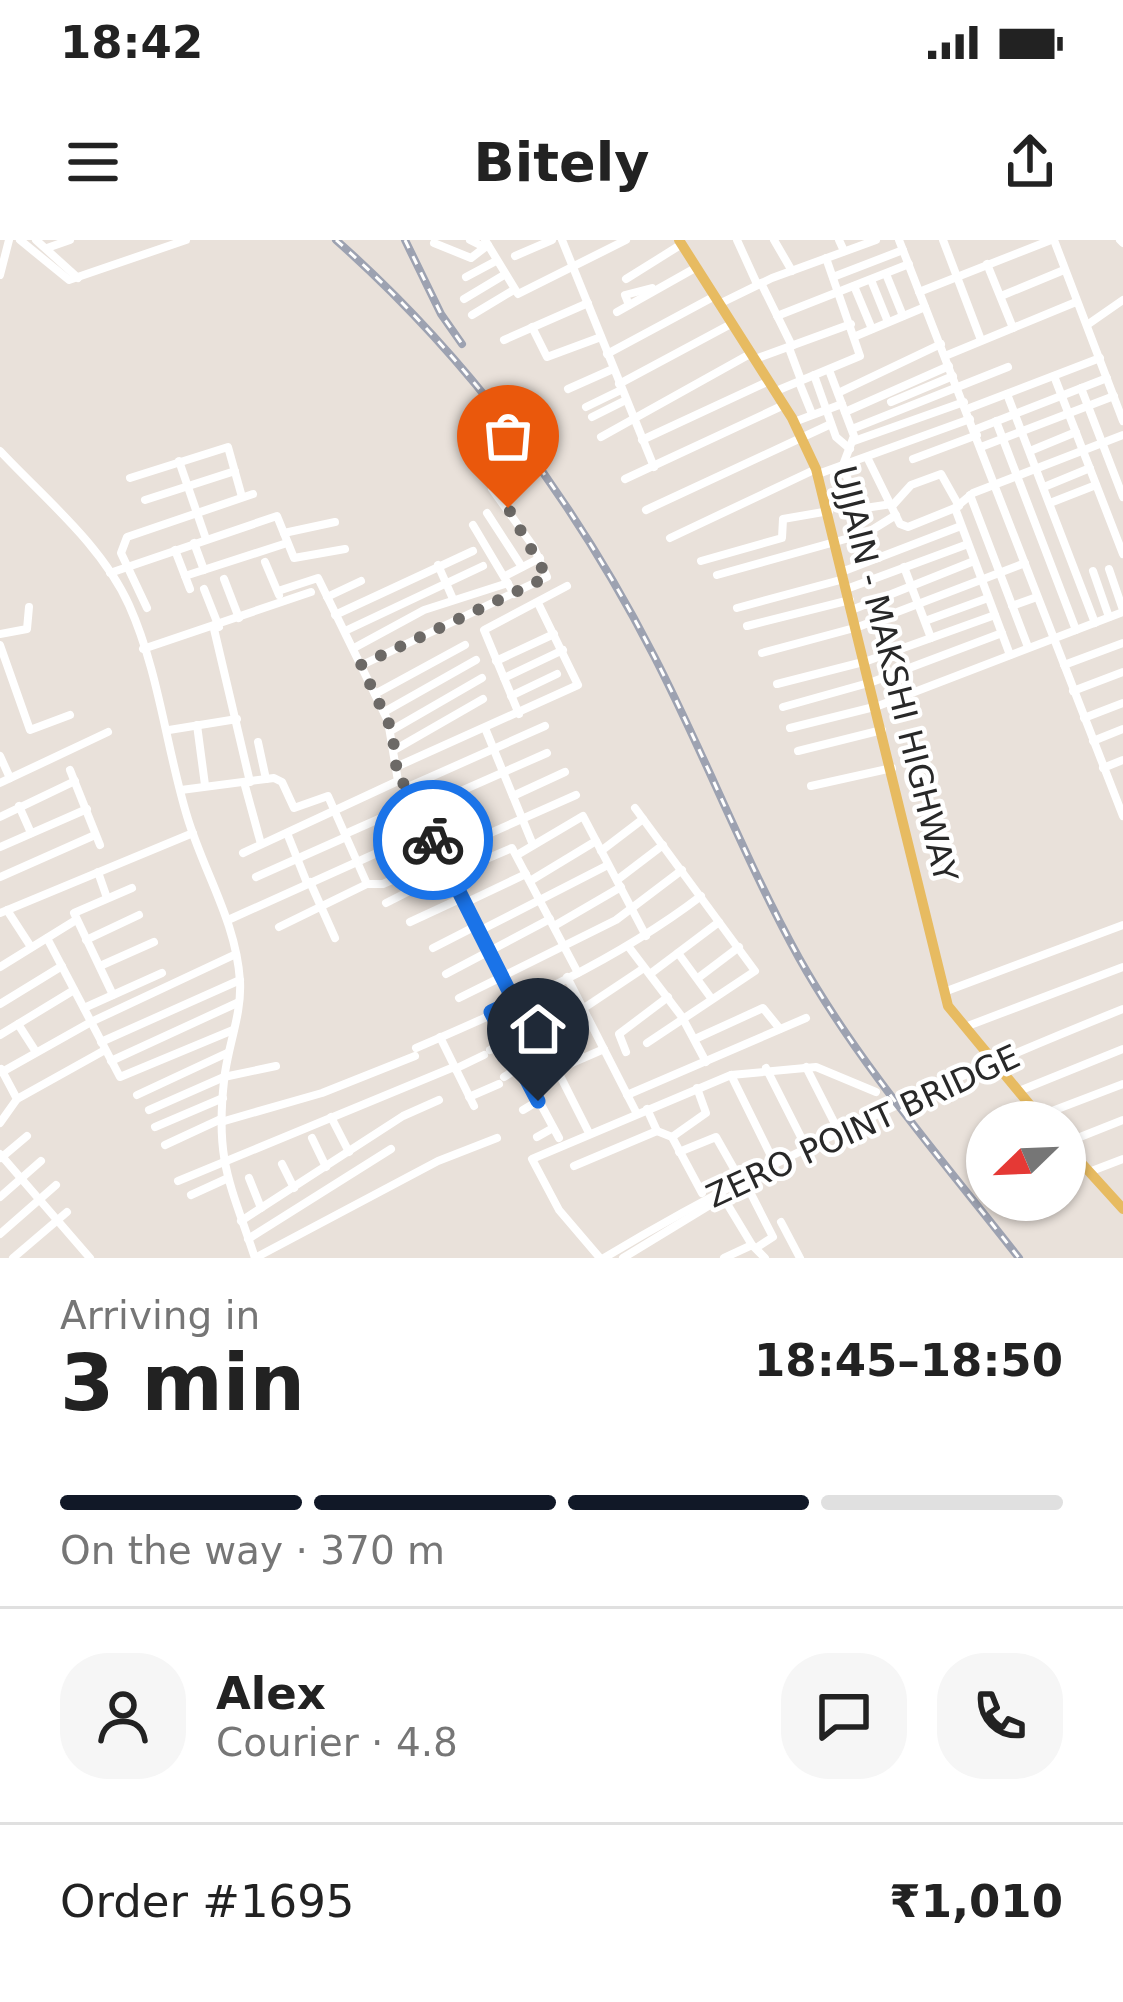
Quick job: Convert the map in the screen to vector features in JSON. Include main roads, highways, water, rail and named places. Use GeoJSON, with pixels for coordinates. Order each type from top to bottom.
{"type":"FeatureCollection","features":[{"type":"Feature","properties":{"kind":"main road","name":"UJJAIN - MAKSHI HIGHWAY"},"geometry":{"type":"LineString","coordinates":[[680,242],[784,405],[817,471],[878,706],[944,992],[965,1027],[1026,1101]]}},
{"type":"Feature","properties":{"kind":"main road"},"geometry":{"type":"LineString","coordinates":[[1086,1168],[1120,1201]]}},
{"type":"Feature","properties":{"kind":"railway"},"geometry":{"type":"LineString","coordinates":[[336,240],[430,332],[553,486],[654,656],[761,883],[823,998],[903,1112],[1019,1258]]}},
{"type":"Feature","properties":{"kind":"railway"},"geometry":{"type":"LineString","coordinates":[[405,240],[441,314],[462,344]]}}]}
